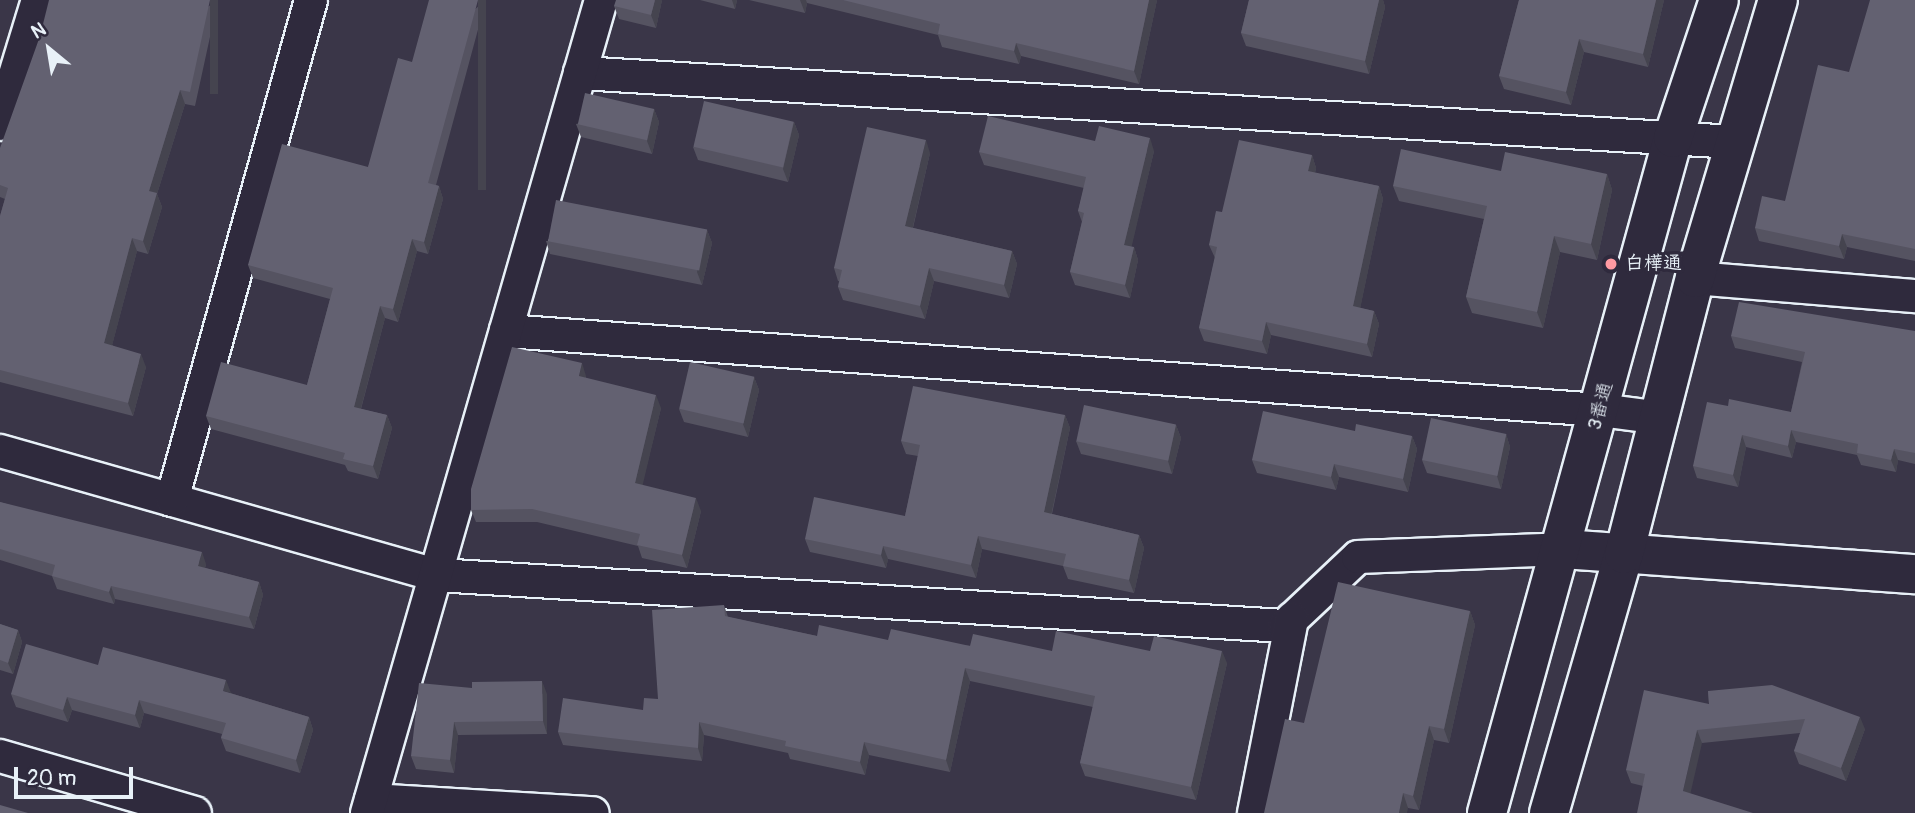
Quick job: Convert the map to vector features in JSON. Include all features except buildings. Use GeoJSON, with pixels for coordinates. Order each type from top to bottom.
{"type":"FeatureCollection","features":[{"type":"Feature","properties":{"kind":"street"},"geometry":{"type":"LineString","coordinates":[[0,124],[38,0]]}},
{"type":"Feature","properties":{"kind":"street"},"geometry":{"type":"LineString","coordinates":[[172,500],[311,0]]}},
{"type":"Feature","properties":{"kind":"street"},"geometry":{"type":"LineString","coordinates":[[593,813],[369,806],[601,0]]}},
{"type":"Feature","properties":{"kind":"street","name":"3番通"},"geometry":{"type":"LineString","coordinates":[[1487,813],[1563,549],[1673,138],[1719,0]]}},
{"type":"Feature","properties":{"kind":"street"},"geometry":{"type":"LineString","coordinates":[[1549,813],[1624,554],[1695,278],[1778,0]]}},
{"type":"Feature","properties":{"kind":"street"},"geometry":{"type":"LineString","coordinates":[[580,73],[1735,142]]}},
{"type":"Feature","properties":{"kind":"street"},"geometry":{"type":"LineString","coordinates":[[1695,278],[1915,296]]}},
{"type":"Feature","properties":{"kind":"street"},"geometry":{"type":"LineString","coordinates":[[506,331],[1600,410],[1661,418]]}},
{"type":"Feature","properties":{"kind":"street"},"geometry":{"type":"LineString","coordinates":[[0,451],[436,575],[1284,626],[1359,557],[1563,549],[1915,574]]}},
{"type":"Feature","properties":{"kind":"street"},"geometry":{"type":"LineString","coordinates":[[1254,813],[1292,619]]}},
{"type":"Feature","properties":{"kind":"street"},"geometry":{"type":"LineString","coordinates":[[0,756],[195,813]]}},
{"type":"Feature","properties":{"kind":"place","name":"白樺通"},"geometry":{"type":"Point","coordinates":[1611,264]}}]}
